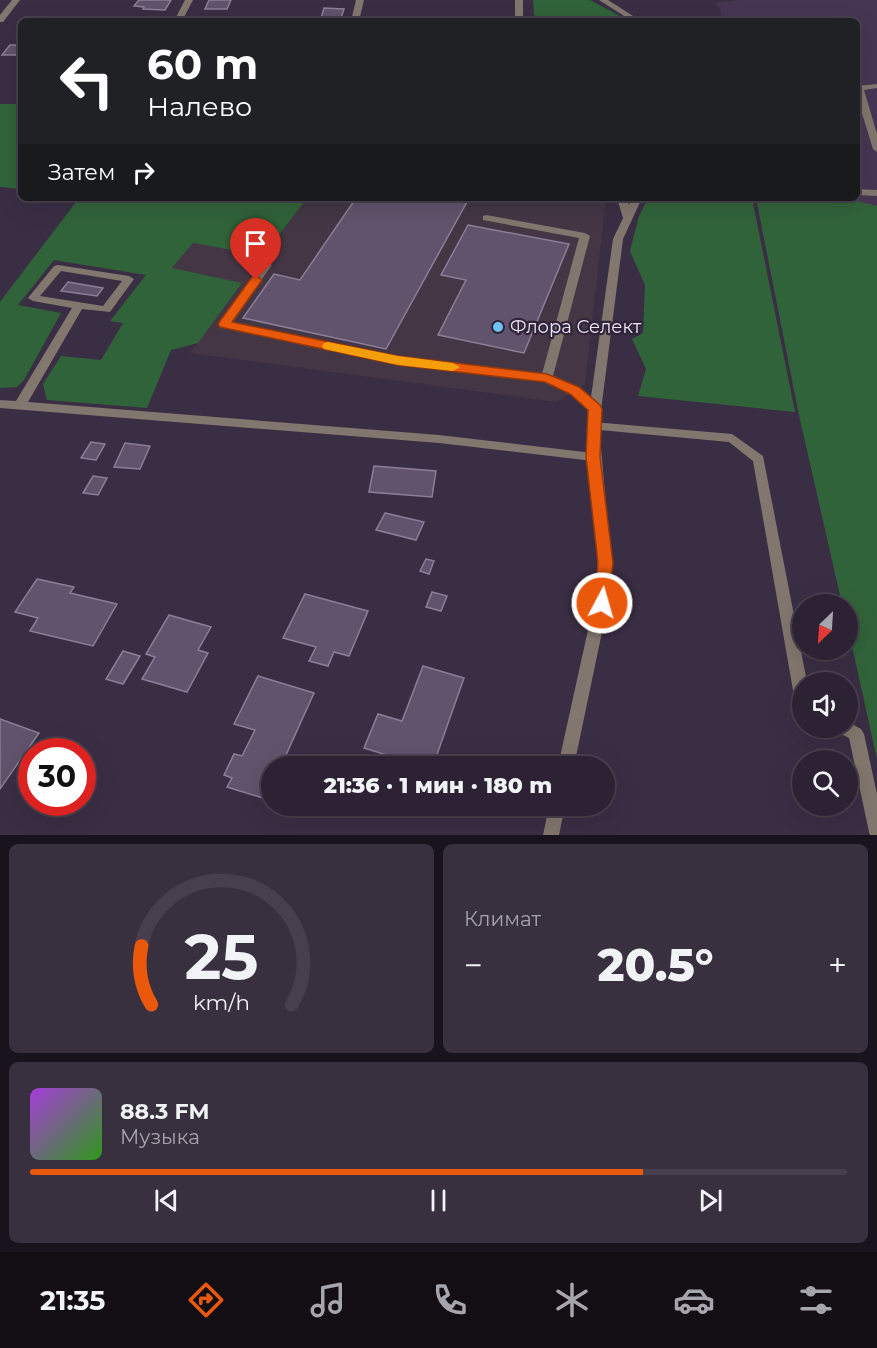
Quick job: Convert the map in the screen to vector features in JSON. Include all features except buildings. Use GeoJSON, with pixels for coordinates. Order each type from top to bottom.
{"type":"FeatureCollection","features":[{"type":"Feature","properties":{"kind":"street"},"geometry":{"type":"LineString","coordinates":[[0,20],[16,0]]}},
{"type":"Feature","properties":{"kind":"street"},"geometry":{"type":"LineString","coordinates":[[180,18],[189,0]]}},
{"type":"Feature","properties":{"kind":"street"},"geometry":{"type":"LineString","coordinates":[[355,18],[360,0]]}},
{"type":"Feature","properties":{"kind":"street"},"geometry":{"type":"LineString","coordinates":[[519,0],[519,18]]}},
{"type":"Feature","properties":{"kind":"street"},"geometry":{"type":"LineString","coordinates":[[603,0],[632,18]]}},
{"type":"Feature","properties":{"kind":"street"},"geometry":{"type":"LineString","coordinates":[[860,88],[877,86]]}},
{"type":"Feature","properties":{"kind":"street"},"geometry":{"type":"LineString","coordinates":[[860,91],[877,149]]}},
{"type":"Feature","properties":{"kind":"street"},"geometry":{"type":"LineString","coordinates":[[860,192],[877,193]]}},
{"type":"Feature","properties":{"kind":"street"},"geometry":{"type":"LineString","coordinates":[[623,201],[627,217]]}},
{"type":"Feature","properties":{"kind":"street"},"geometry":{"type":"LineString","coordinates":[[568,756],[604,590],[605,563],[593,457],[592,426],[618,239],[635,201]]}},
{"type":"Feature","properties":{"kind":"street"},"geometry":{"type":"LineString","coordinates":[[486,218],[585,236],[547,378]]}},
{"type":"Feature","properties":{"kind":"street"},"geometry":{"type":"LineString","coordinates":[[267,265],[224,324],[398,360],[547,378],[575,390],[595,409]]}},
{"type":"Feature","properties":{"kind":"street"},"geometry":{"type":"LineString","coordinates":[[58,268],[129,279],[106,310],[79,305],[33,298],[58,268]]}},
{"type":"Feature","properties":{"kind":"street"},"geometry":{"type":"LineString","coordinates":[[20,405],[79,305]]}},
{"type":"Feature","properties":{"kind":"street"},"geometry":{"type":"LineString","coordinates":[[0,404],[439,439],[593,457]]}},
{"type":"Feature","properties":{"kind":"street"},"geometry":{"type":"LineString","coordinates":[[592,426],[732,438],[759,459],[798,672]]}},
{"type":"Feature","properties":{"kind":"street"},"geometry":{"type":"LineString","coordinates":[[857,738],[877,832]]}},
{"type":"Feature","properties":{"kind":"street"},"geometry":{"type":"LineString","coordinates":[[551,835],[555,816]]}},
{"type":"Feature","properties":{"kind":"shaded area"},"geometry":{"type":"Polygon","coordinates":[[[741,0],[877,0],[877,759],[855,660],[858,660],[858,594],[840,594],[799,415],[757,201],[860,201],[860,18],[722,18],[720,9],[714,3],[741,0]]]}},
{"type":"Feature","properties":{"kind":"shaded area"},"geometry":{"type":"Polygon","coordinates":[[[305,201],[606,201],[585,385],[556,402],[190,353],[242,284],[171,269],[193,243],[263,256],[305,201]]]}},
{"type":"Feature","properties":{"kind":"green space"},"geometry":{"type":"Polygon","coordinates":[[[533,0],[590,0],[623,18],[536,18],[533,0]]]}},
{"type":"Feature","properties":{"kind":"green space"},"geometry":{"type":"Polygon","coordinates":[[[0,104],[18,104],[18,189],[0,187],[0,104]]]}},
{"type":"Feature","properties":{"kind":"green space"},"geometry":{"type":"Polygon","coordinates":[[[77,201],[305,201],[263,256],[193,243],[172,268],[242,283],[198,343],[171,350],[147,408],[47,400],[43,384],[61,356],[101,360],[123,323],[110,321],[146,275],[54,260],[18,305],[61,313],[24,380],[17,387],[0,388],[0,302],[77,201]]]}},
{"type":"Feature","properties":{"kind":"green space"},"geometry":{"type":"Polygon","coordinates":[[[648,201],[753,201],[795,412],[638,396],[646,369],[632,339],[643,333],[645,285],[630,251],[639,216],[648,201]]]}},
{"type":"Feature","properties":{"kind":"green space"},"geometry":{"type":"Polygon","coordinates":[[[757,201],[857,201],[877,206],[877,759],[855,660],[858,660],[858,594],[840,594],[799,415],[757,201]]]}},
{"type":"Feature","properties":{"kind":"slow traffic"},"geometry":{"type":"LineString","coordinates":[[328,346],[398,360],[453,367]]}},
{"type":"Feature","properties":{"kind":"place","name":"Флора Селект"},"geometry":{"type":"Point","coordinates":[498,327]}},
{"type":"Feature","properties":{"kind":"route"},"geometry":{"type":"LineString","coordinates":[[256,280],[224,324],[398,360],[547,378],[575,390],[595,409],[592,426],[593,457],[605,563],[602,603]]}}]}
